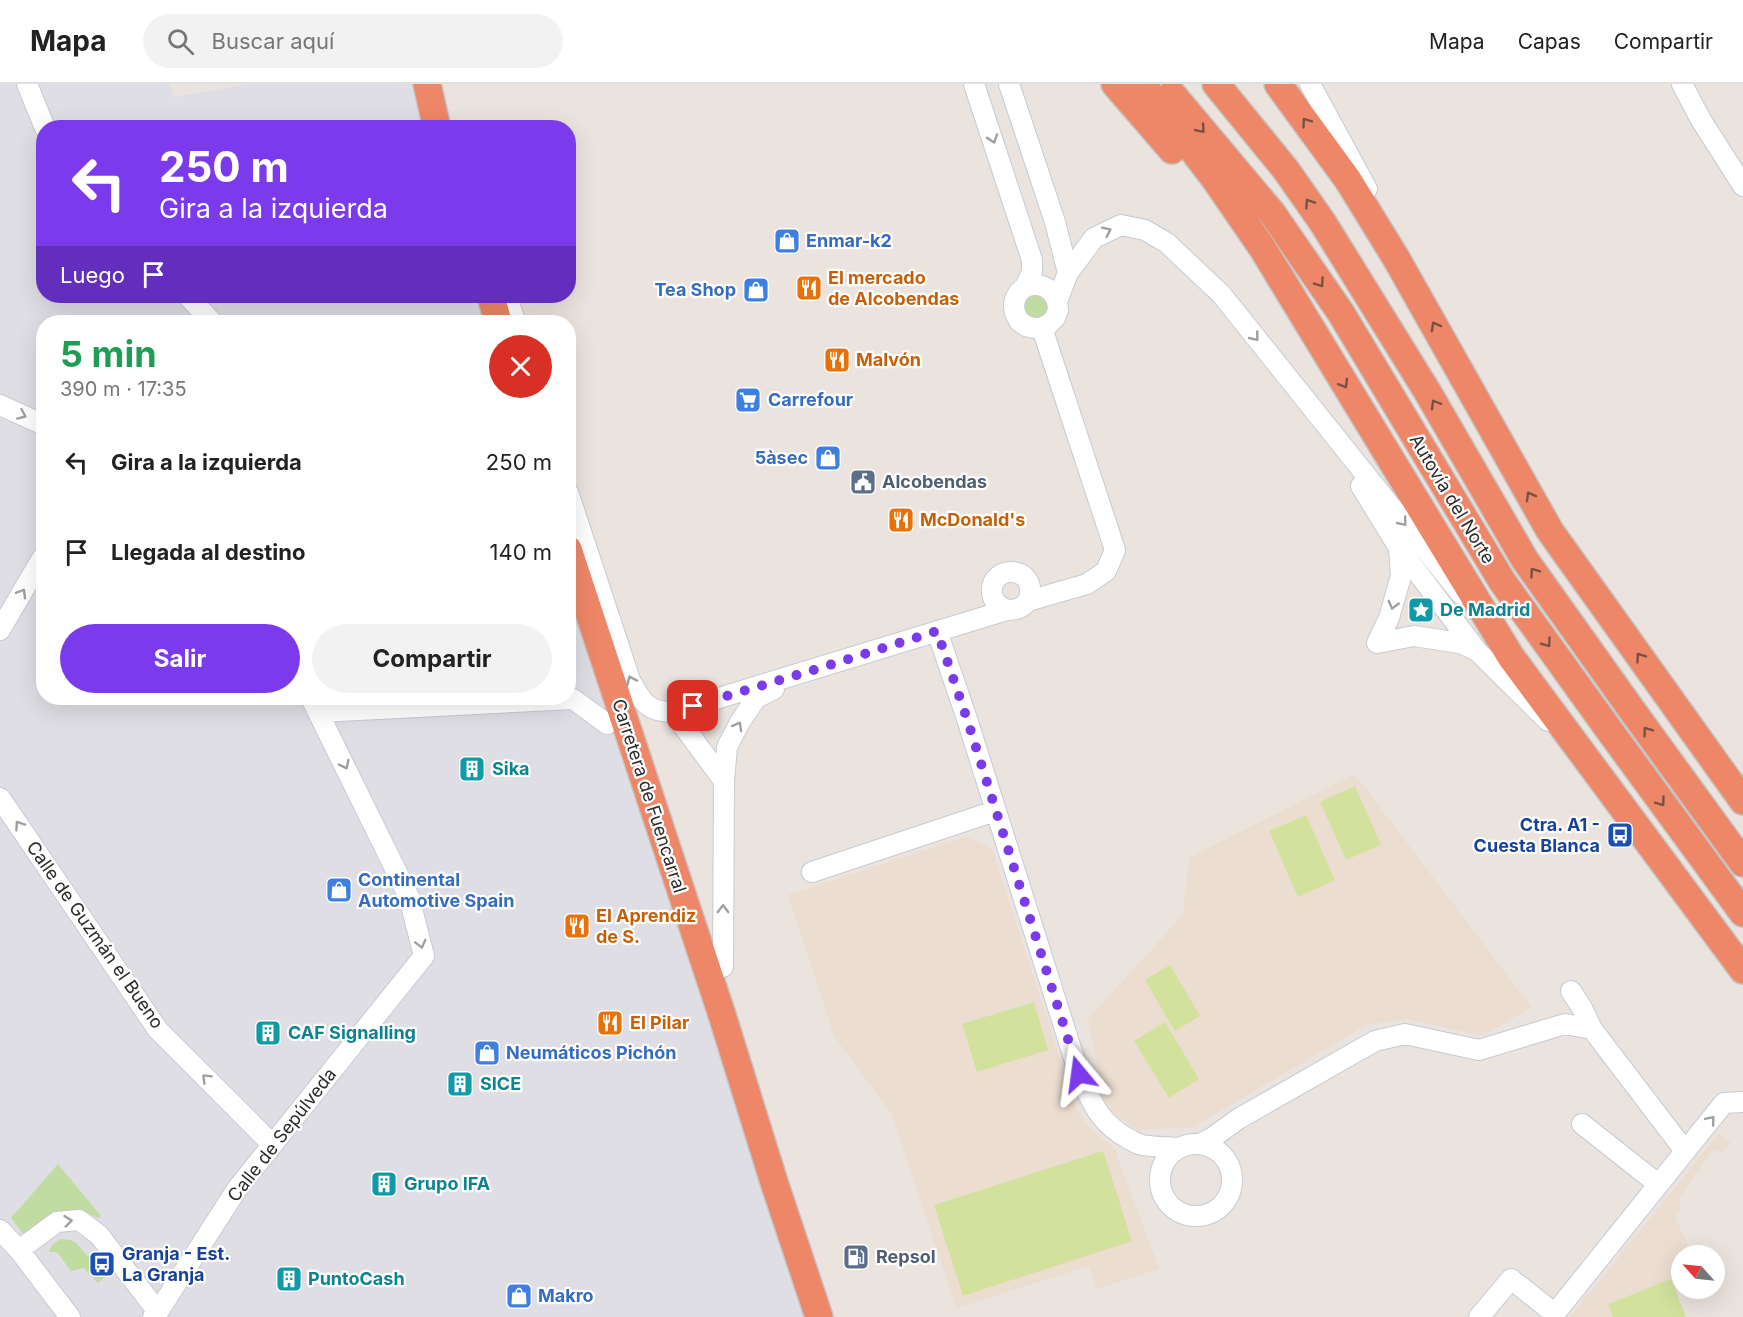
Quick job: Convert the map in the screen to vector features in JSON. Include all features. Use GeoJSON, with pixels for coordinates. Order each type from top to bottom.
{"type":"FeatureCollection","features":[{"type":"Feature","properties":{"kind":"highway"},"geometry":{"type":"LineString","coordinates":[[427,84],[435,120]]}},
{"type":"Feature","properties":{"kind":"highway"},"geometry":{"type":"LineString","coordinates":[[446,84],[452,120]]}},
{"type":"Feature","properties":{"kind":"highway"},"geometry":{"type":"LineString","coordinates":[[1115,84],[1205,189],[1313,334]]}},
{"type":"Feature","properties":{"kind":"highway"},"geometry":{"type":"LineString","coordinates":[[1142,84],[1215,179],[1263,249],[1511,657],[1742,966]]}},
{"type":"Feature","properties":{"kind":"highway","name":"Autovía del Norte"},"geometry":{"type":"LineString","coordinates":[[1163,84],[1278,222],[1341,313],[1502,581],[1618,744],[1743,913]]}},
{"type":"Feature","properties":{"kind":"highway","name":"Autovía del Norte"},"geometry":{"type":"LineString","coordinates":[[1216,84],[1286,170],[1323,223],[1427,391],[1525,560],[1743,863]]}},
{"type":"Feature","properties":{"kind":"highway"},"geometry":{"type":"LineString","coordinates":[[1278,84],[1348,180],[1396,258],[1550,531],[1740,798]]}},
{"type":"Feature","properties":{"kind":"highway","name":"Carretera de Fuencarral"},"geometry":{"type":"LineString","coordinates":[[576,573],[819,1317]]}},
{"type":"Feature","properties":{"kind":"highway","name":"Carretera de Fuencarral"},"geometry":{"type":"LineString","coordinates":[[576,629],[802,1317]]}},
{"type":"Feature","properties":{"kind":"highway"},"geometry":{"type":"LineString","coordinates":[[1544,701],[1557,710],[1569,725],[1742,966]]}},
{"type":"Feature","properties":{"kind":"highway"},"geometry":{"type":"LineString","coordinates":[[677,880],[723,967]]}},
{"type":"Feature","properties":{"kind":"street"},"geometry":{"type":"LineString","coordinates":[[27,84],[42,120]]}},
{"type":"Feature","properties":{"kind":"street"},"geometry":{"type":"LineString","coordinates":[[974,84],[1032,260],[1032,272],[1015,299],[1015,313],[1019,321],[1026,326],[1042,328],[1054,318],[1068,273],[1094,238],[1120,225],[1145,230],[1167,243],[1221,294],[1511,657]]}},
{"type":"Feature","properties":{"kind":"street"},"geometry":{"type":"LineString","coordinates":[[1009,84],[1055,222],[1068,273]]}},
{"type":"Feature","properties":{"kind":"street"},"geometry":{"type":"LineString","coordinates":[[1310,84],[1388,226],[1396,258]]}},
{"type":"Feature","properties":{"kind":"street"},"geometry":{"type":"LineString","coordinates":[[1682,84],[1701,120],[1743,186]]}},
{"type":"Feature","properties":{"kind":"street"},"geometry":{"type":"LineString","coordinates":[[1024,287],[1032,284],[1041,285],[1048,288],[1058,301]]}},
{"type":"Feature","properties":{"kind":"street"},"geometry":{"type":"LineString","coordinates":[[194,303],[206,315]]}},
{"type":"Feature","properties":{"kind":"street"},"geometry":{"type":"LineString","coordinates":[[576,516],[630,680],[641,701],[660,712],[673,712],[1007,610],[1017,610],[1029,593],[1087,584],[1106,572],[1115,550],[1042,328]]}},
{"type":"Feature","properties":{"kind":"street"},"geometry":{"type":"LineString","coordinates":[[0,405],[36,421]]}},
{"type":"Feature","properties":{"kind":"street"},"geometry":{"type":"LineString","coordinates":[[1320,417],[1399,548],[1477,651],[1525,700],[1583,753]]}},
{"type":"Feature","properties":{"kind":"street"},"geometry":{"type":"LineString","coordinates":[[1399,548],[1401,576],[1389,618],[1377,643],[1414,636],[1460,644],[1477,651]]}},
{"type":"Feature","properties":{"kind":"street"},"geometry":{"type":"LineString","coordinates":[[0,630],[36,569]]}},
{"type":"Feature","properties":{"kind":"street"},"geometry":{"type":"LineString","coordinates":[[1007,610],[996,603],[992,593],[994,581],[1004,573],[1021,574],[1026,578],[1029,593]]}},
{"type":"Feature","properties":{"kind":"street"},"geometry":{"type":"LineString","coordinates":[[937,631],[972,610],[992,593]]}},
{"type":"Feature","properties":{"kind":"street"},"geometry":{"type":"LineString","coordinates":[[937,631],[1079,1074],[1093,1105],[1105,1123],[1119,1134],[1140,1144],[1179,1148]]}},
{"type":"Feature","properties":{"kind":"street"},"geometry":{"type":"LineString","coordinates":[[723,967],[724,781],[727,747],[756,698],[817,669]]}},
{"type":"Feature","properties":{"kind":"street"},"geometry":{"type":"LineString","coordinates":[[576,701],[607,724]]}},
{"type":"Feature","properties":{"kind":"street","name":"Calle de Sepúlveda"},"geometry":{"type":"LineString","coordinates":[[155,1314],[237,1189],[424,956],[409,897],[315,705]]}},
{"type":"Feature","properties":{"kind":"street"},"geometry":{"type":"LineString","coordinates":[[673,712],[724,781]]}},
{"type":"Feature","properties":{"kind":"street","name":"Calle de Guzmán el Bueno"},"geometry":{"type":"LineString","coordinates":[[0,798],[159,1030],[272,1144]]}},
{"type":"Feature","properties":{"kind":"street"},"geometry":{"type":"LineString","coordinates":[[812,872],[995,811]]}},
{"type":"Feature","properties":{"kind":"street"},"geometry":{"type":"LineString","coordinates":[[1571,991],[1592,1029],[1685,1150]]}},
{"type":"Feature","properties":{"kind":"street"},"geometry":{"type":"LineString","coordinates":[[1200,1144],[1238,1119],[1376,1041],[1405,1034],[1479,1050],[1565,1024],[1592,1029]]}},
{"type":"Feature","properties":{"kind":"street"},"geometry":{"type":"LineString","coordinates":[[1479,1317],[1511,1279],[1553,1315],[1724,1103],[1743,1102]]}},
{"type":"Feature","properties":{"kind":"street"},"geometry":{"type":"LineString","coordinates":[[1228,1162],[1211,1147],[1189,1144],[1179,1148],[1169,1156],[1161,1172],[1161,1189],[1166,1200],[1174,1209],[1186,1215],[1198,1216],[1210,1213],[1221,1206],[1232,1185],[1227,1143],[1238,1119]]}},
{"type":"Feature","properties":{"kind":"street"},"geometry":{"type":"LineString","coordinates":[[1582,1124],[1658,1184]]}},
{"type":"Feature","properties":{"kind":"street"},"geometry":{"type":"LineString","coordinates":[[1140,1144],[1152,1157],[1161,1172]]}},
{"type":"Feature","properties":{"kind":"street"},"geometry":{"type":"LineString","coordinates":[[19,1250],[57,1222],[79,1220],[99,1235],[155,1314]]}},
{"type":"Feature","properties":{"kind":"street"},"geometry":{"type":"LineString","coordinates":[[0,1230],[19,1250],[70,1317]]}},
{"type":"Feature","properties":{"kind":"shaded area"},"geometry":{"type":"Polygon","coordinates":[[[0,84],[170,84],[174,97],[248,84],[427,84],[435,120],[36,120],[36,303],[477,303],[479,315],[36,315],[36,705],[576,705],[576,621],[805,1317],[0,1317],[0,84]]]}},
{"type":"Feature","properties":{"kind":"shaded area"},"geometry":{"type":"Polygon","coordinates":[[[1355,774],[1531,1007],[1483,1036],[1407,1019],[1366,1025],[1193,1127],[1139,1130],[1106,1109],[1088,1019],[1183,915],[1189,858],[1355,774]]]}},
{"type":"Feature","properties":{"kind":"shaded area"},"geometry":{"type":"Polygon","coordinates":[[[967,837],[992,849],[1076,1108],[1092,1131],[1114,1148],[1159,1269],[1096,1289],[1089,1266],[956,1308],[892,1114],[834,1036],[788,895],[967,837]]]}},
{"type":"Feature","properties":{"kind":"shaded area"},"geometry":{"type":"Polygon","coordinates":[[[1719,1133],[1731,1143],[1721,1152],[1713,1150],[1678,1200],[1682,1208],[1675,1218],[1688,1245],[1671,1245],[1671,1279],[1608,1304],[1613,1317],[1570,1317],[1719,1133]]]}},
{"type":"Feature","properties":{"kind":"green space"},"geometry":{"type":"Polygon","coordinates":[[[1040,292],[1050,306],[1041,318],[1030,318],[1024,309],[1027,295],[1040,292]]]}},
{"type":"Feature","properties":{"kind":"green space"},"geometry":{"type":"Polygon","coordinates":[[[1355,786],[1381,845],[1346,860],[1320,802],[1355,786]]]}},
{"type":"Feature","properties":{"kind":"green space"},"geometry":{"type":"Polygon","coordinates":[[[1306,815],[1335,880],[1298,897],[1269,831],[1306,815]]]}},
{"type":"Feature","properties":{"kind":"green space"},"geometry":{"type":"Polygon","coordinates":[[[1170,965],[1200,1016],[1175,1031],[1145,980],[1170,965]]]}},
{"type":"Feature","properties":{"kind":"green space"},"geometry":{"type":"Polygon","coordinates":[[[1034,1002],[1048,1050],[977,1072],[962,1024],[1034,1002]]]}},
{"type":"Feature","properties":{"kind":"green space"},"geometry":{"type":"Polygon","coordinates":[[[1165,1022],[1199,1079],[1169,1098],[1134,1041],[1165,1022]]]}},
{"type":"Feature","properties":{"kind":"green space"},"geometry":{"type":"Polygon","coordinates":[[[1103,1151],[1132,1241],[963,1296],[934,1205],[1103,1151]]]}},
{"type":"Feature","properties":{"kind":"green space"},"geometry":{"type":"Polygon","coordinates":[[[58,1164],[101,1216],[98,1218],[86,1213],[67,1211],[51,1217],[25,1236],[11,1218],[58,1164]]]}},
{"type":"Feature","properties":{"kind":"green space"},"geometry":{"type":"Polygon","coordinates":[[[61,1239],[76,1243],[106,1276],[98,1283],[84,1268],[71,1271],[57,1252],[49,1252],[52,1245],[61,1239]]]}},
{"type":"Feature","properties":{"kind":"green space"},"geometry":{"type":"Polygon","coordinates":[[[1671,1279],[1671,1299],[1679,1299],[1686,1317],[1613,1317],[1608,1304],[1671,1279]]]}},
{"type":"Feature","properties":{"kind":"place","name":"Enmar-k2"},"geometry":{"type":"Point","coordinates":[787,241]}},
{"type":"Feature","properties":{"kind":"place","name":"El mercado de Alcobendas"},"geometry":{"type":"Point","coordinates":[809,288]}},
{"type":"Feature","properties":{"kind":"place","name":"Tea Shop"},"geometry":{"type":"Point","coordinates":[756,290]}},
{"type":"Feature","properties":{"kind":"place","name":"Malvón"},"geometry":{"type":"Point","coordinates":[837,360]}},
{"type":"Feature","properties":{"kind":"place","name":"Carrefour"},"geometry":{"type":"Point","coordinates":[748,400]}},
{"type":"Feature","properties":{"kind":"place","name":"5àsec"},"geometry":{"type":"Point","coordinates":[828,458]}},
{"type":"Feature","properties":{"kind":"place","name":"Alcobendas"},"geometry":{"type":"Point","coordinates":[863,482]}},
{"type":"Feature","properties":{"kind":"place","name":"McDonald's"},"geometry":{"type":"Point","coordinates":[901,520]}},
{"type":"Feature","properties":{"kind":"place","name":"De Madrid"},"geometry":{"type":"Point","coordinates":[1421,610]}},
{"type":"Feature","properties":{"kind":"place","name":"Sika"},"geometry":{"type":"Point","coordinates":[472,769]}},
{"type":"Feature","properties":{"kind":"place","name":"Ctra. A1 - Cuesta Blanca"},"geometry":{"type":"Point","coordinates":[1620,835]}},
{"type":"Feature","properties":{"kind":"place","name":"Continental Automotive Spain"},"geometry":{"type":"Point","coordinates":[339,890]}},
{"type":"Feature","properties":{"kind":"place","name":"El Aprendiz de S."},"geometry":{"type":"Point","coordinates":[577,926]}},
{"type":"Feature","properties":{"kind":"place","name":"El Pilar"},"geometry":{"type":"Point","coordinates":[610,1023]}},
{"type":"Feature","properties":{"kind":"place","name":"CAF Signalling"},"geometry":{"type":"Point","coordinates":[268,1033]}},
{"type":"Feature","properties":{"kind":"place","name":"Neumáticos Pichón"},"geometry":{"type":"Point","coordinates":[487,1053]}},
{"type":"Feature","properties":{"kind":"place","name":"SICE"},"geometry":{"type":"Point","coordinates":[460,1084]}},
{"type":"Feature","properties":{"kind":"place","name":"Grupo IFA"},"geometry":{"type":"Point","coordinates":[384,1184]}},
{"type":"Feature","properties":{"kind":"place","name":"Repsol"},"geometry":{"type":"Point","coordinates":[856,1257]}},
{"type":"Feature","properties":{"kind":"place","name":"Granja - Est. La Granja"},"geometry":{"type":"Point","coordinates":[102,1264]}},
{"type":"Feature","properties":{"kind":"place","name":"PuntoCash"},"geometry":{"type":"Point","coordinates":[289,1279]}},
{"type":"Feature","properties":{"kind":"place","name":"Makro"},"geometry":{"type":"Point","coordinates":[519,1296]}},
{"type":"Feature","properties":{"kind":"route"},"geometry":{"type":"LineString","coordinates":[[693,706],[937,631],[1070,1040],[1079,1074]]}}]}
